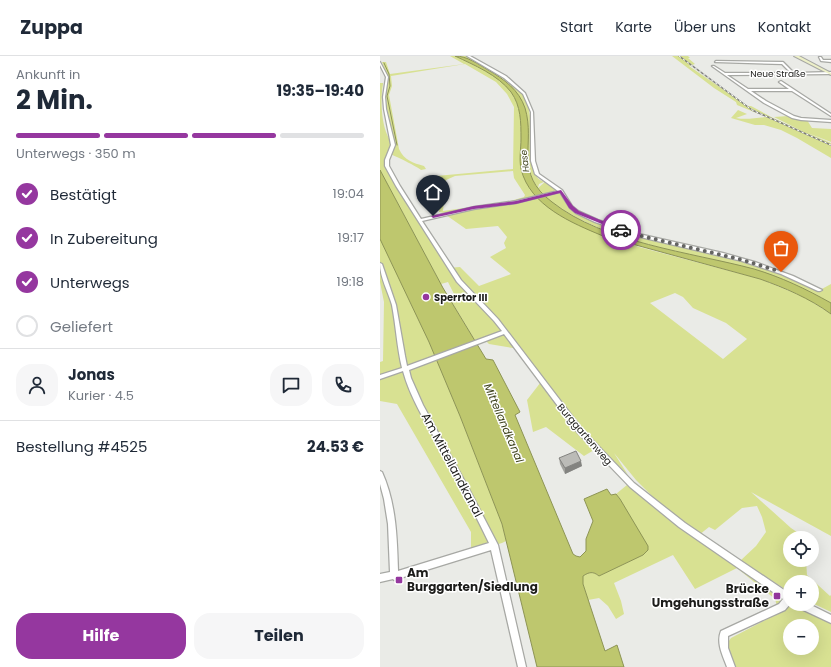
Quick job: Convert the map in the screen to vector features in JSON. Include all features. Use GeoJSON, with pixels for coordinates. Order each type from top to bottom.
{"type":"FeatureCollection","features":[{"type":"Feature","properties":{"kind":"main road"},"geometry":{"type":"LineString","coordinates":[[796,56],[831,73]]}},
{"type":"Feature","properties":{"kind":"street"},"geometry":{"type":"LineString","coordinates":[[468,56],[505,77],[524,94],[532,112],[533,162],[537,174],[561,191],[571,207],[577,212],[604,224],[633,234],[743,260],[781,272],[820,290]]}},
{"type":"Feature","properties":{"kind":"street"},"geometry":{"type":"LineString","coordinates":[[820,56],[822,61],[831,61]]}},
{"type":"Feature","properties":{"kind":"street"},"geometry":{"type":"LineString","coordinates":[[716,62],[783,63],[794,74]]}},
{"type":"Feature","properties":{"kind":"street","name":"Burggartenweg"},"geometry":{"type":"LineString","coordinates":[[380,63],[386,77],[384,96],[385,109],[393,145],[387,160],[387,166],[459,281],[505,332],[575,425],[632,485],[682,524],[783,595]]}},
{"type":"Feature","properties":{"kind":"street"},"geometry":{"type":"LineString","coordinates":[[713,66],[747,90],[793,117],[831,121]]}},
{"type":"Feature","properties":{"kind":"street","name":"Neue Straße"},"geometry":{"type":"LineString","coordinates":[[725,74],[831,73]]}},
{"type":"Feature","properties":{"kind":"street"},"geometry":{"type":"LineString","coordinates":[[780,82],[831,115]]}},
{"type":"Feature","properties":{"kind":"street"},"geometry":{"type":"LineString","coordinates":[[747,90],[791,90]]}},
{"type":"Feature","properties":{"kind":"street"},"geometry":{"type":"LineString","coordinates":[[420,220],[446,213],[511,203],[561,191]]}},
{"type":"Feature","properties":{"kind":"street","name":"Am Mittellandkanal"},"geometry":{"type":"LineString","coordinates":[[380,264],[394,305],[408,378],[420,405],[468,493],[494,545],[522,667]]}},
{"type":"Feature","properties":{"kind":"street"},"geometry":{"type":"LineString","coordinates":[[380,376],[420,364],[505,332]]}},
{"type":"Feature","properties":{"kind":"street"},"geometry":{"type":"LineString","coordinates":[[380,474],[387,492],[392,524],[394,576]]}},
{"type":"Feature","properties":{"kind":"street"},"geometry":{"type":"LineString","coordinates":[[380,578],[394,576],[494,545]]}},
{"type":"Feature","properties":{"kind":"street","name":"Burggartenweg"},"geometry":{"type":"LineString","coordinates":[[731,667],[724,648],[724,634],[783,606]]}},
{"type":"Feature","properties":{"kind":"street"},"geometry":{"type":"LineString","coordinates":[[814,611],[831,619]]}},
{"type":"Feature","properties":{"kind":"shaded area"},"geometry":{"type":"Polygon","coordinates":[[[450,56],[455,56],[482,69],[500,80],[514,98],[519,111],[521,125],[522,168],[527,182],[536,196],[505,204],[444,213],[439,212],[442,180],[436,176],[513,169],[514,107],[507,94],[496,82],[465,64],[391,76],[392,86],[389,95],[399,149],[403,156],[424,166],[426,169],[421,170],[406,161],[389,154],[386,160],[386,169],[447,268],[460,267],[479,286],[511,274],[490,257],[506,248],[504,243],[507,237],[498,226],[466,229],[446,215],[515,203],[538,197],[567,219],[639,247],[760,279],[804,297],[831,314],[831,536],[751,492],[795,531],[783,531],[783,567],[806,567],[807,575],[783,575],[783,588],[740,561],[756,546],[766,532],[757,506],[742,508],[715,530],[709,527],[699,535],[661,505],[636,480],[614,453],[628,475],[599,447],[584,456],[546,427],[533,432],[527,400],[544,378],[519,347],[513,348],[489,344],[484,339],[476,342],[450,299],[455,296],[448,282],[441,284],[380,170],[380,83],[383,83],[382,116],[386,133],[394,144],[395,142],[387,109],[386,96],[388,77],[382,62],[386,62],[390,74],[464,64],[450,56]],[[513,171],[455,176],[446,180],[443,211],[507,202],[524,197],[525,195],[514,178],[513,171]],[[675,293],[650,303],[723,359],[747,339],[726,323],[693,308],[683,297],[675,293]]]}},
{"type":"Feature","properties":{"kind":"shaded area"},"geometry":{"type":"Polygon","coordinates":[[[461,56],[466,56],[505,78],[519,89],[524,96],[528,105],[530,116],[532,162],[538,178],[544,182],[539,184],[538,188],[546,181],[558,189],[571,207],[577,212],[633,234],[743,260],[781,272],[820,290],[831,284],[831,303],[793,284],[763,272],[650,245],[624,237],[575,217],[553,203],[539,190],[531,175],[527,149],[527,120],[512,89],[508,83],[498,75],[461,56]]]}},
{"type":"Feature","properties":{"kind":"shaded area"},"geometry":{"type":"Polygon","coordinates":[[[672,56],[688,56],[690,58],[688,58],[695,64],[689,66],[759,114],[737,105],[736,102],[714,88],[672,56]]]}},
{"type":"Feature","properties":{"kind":"shaded area"},"geometry":{"type":"Polygon","coordinates":[[[747,106],[751,106],[802,131],[774,117],[788,116],[798,120],[807,120],[812,128],[831,129],[831,142],[805,132],[831,143],[831,158],[781,130],[764,125],[755,125],[731,118],[738,110],[747,114],[736,118],[747,119],[766,117],[747,106]]]}},
{"type":"Feature","properties":{"kind":"shaded area"},"geometry":{"type":"Polygon","coordinates":[[[380,238],[429,342],[460,416],[502,524],[506,541],[502,543],[471,552],[471,532],[397,404],[380,401],[380,362],[383,361],[384,302],[380,282],[380,238]]]}},
{"type":"Feature","properties":{"kind":"shaded area"},"geometry":{"type":"Polygon","coordinates":[[[627,485],[656,509],[783,599],[783,611],[805,611],[831,623],[831,667],[731,667],[724,648],[731,638],[779,613],[775,599],[737,568],[695,589],[673,555],[614,583],[624,614],[616,619],[608,606],[599,598],[588,600],[583,584],[583,576],[595,573],[599,576],[643,555],[648,550],[616,494],[627,485]]]}},
{"type":"Feature","properties":{"kind":"shaded area"},"geometry":{"type":"Polygon","coordinates":[[[819,586],[830,596],[831,595],[831,612],[819,606],[819,586]]]}},
{"type":"Feature","properties":{"kind":"water","name":"Hase"},"geometry":{"type":"Polygon","coordinates":[[[455,56],[468,59],[494,73],[515,90],[519,96],[525,108],[528,121],[529,169],[533,180],[540,191],[552,202],[573,216],[622,237],[754,269],[784,280],[831,303],[831,314],[805,298],[769,282],[603,236],[554,212],[533,193],[526,182],[521,169],[520,114],[517,103],[511,92],[493,76],[455,56]]]}},
{"type":"Feature","properties":{"kind":"water","name":"Mittellandkanal"},"geometry":{"type":"Polygon","coordinates":[[[380,170],[443,288],[486,359],[493,360],[520,412],[515,415],[573,554],[580,557],[586,551],[586,539],[593,521],[584,499],[607,489],[611,495],[616,494],[620,499],[648,546],[648,550],[643,555],[599,576],[595,573],[591,573],[583,576],[583,584],[605,651],[617,645],[624,667],[537,667],[502,524],[460,416],[429,342],[380,239],[380,170]]]}},
{"type":"Feature","properties":{"kind":"building"},"geometry":{"type":"Polygon","coordinates":[[[576,451],[581,461],[565,468],[559,458],[576,451]]]}},
{"type":"Feature","properties":{"kind":"waterway"},"geometry":{"type":"LineString","coordinates":[[384,63],[389,74],[390,86],[387,96],[397,145]]}},
{"type":"Feature","properties":{"kind":"railway"},"geometry":{"type":"LineString","coordinates":[[679,56],[752,110],[831,145]]}},
{"type":"Feature","properties":{"kind":"way so far"},"geometry":{"type":"LineString","coordinates":[[621,230],[743,260],[781,272]]}},
{"type":"Feature","properties":{"kind":"place","name":"Sperrtor III"},"geometry":{"type":"Point","coordinates":[426,297]}},
{"type":"Feature","properties":{"kind":"place","name":"Am Burggarten/Siedlung"},"geometry":{"type":"Point","coordinates":[399,580]}},
{"type":"Feature","properties":{"kind":"place","name":"Brücke Umgehungsstraße"},"geometry":{"type":"Point","coordinates":[777,596]}},
{"type":"Feature","properties":{"kind":"route"},"geometry":{"type":"LineString","coordinates":[[433,216],[474,208],[506,204],[561,191],[571,207],[577,212],[621,230]]}}]}
